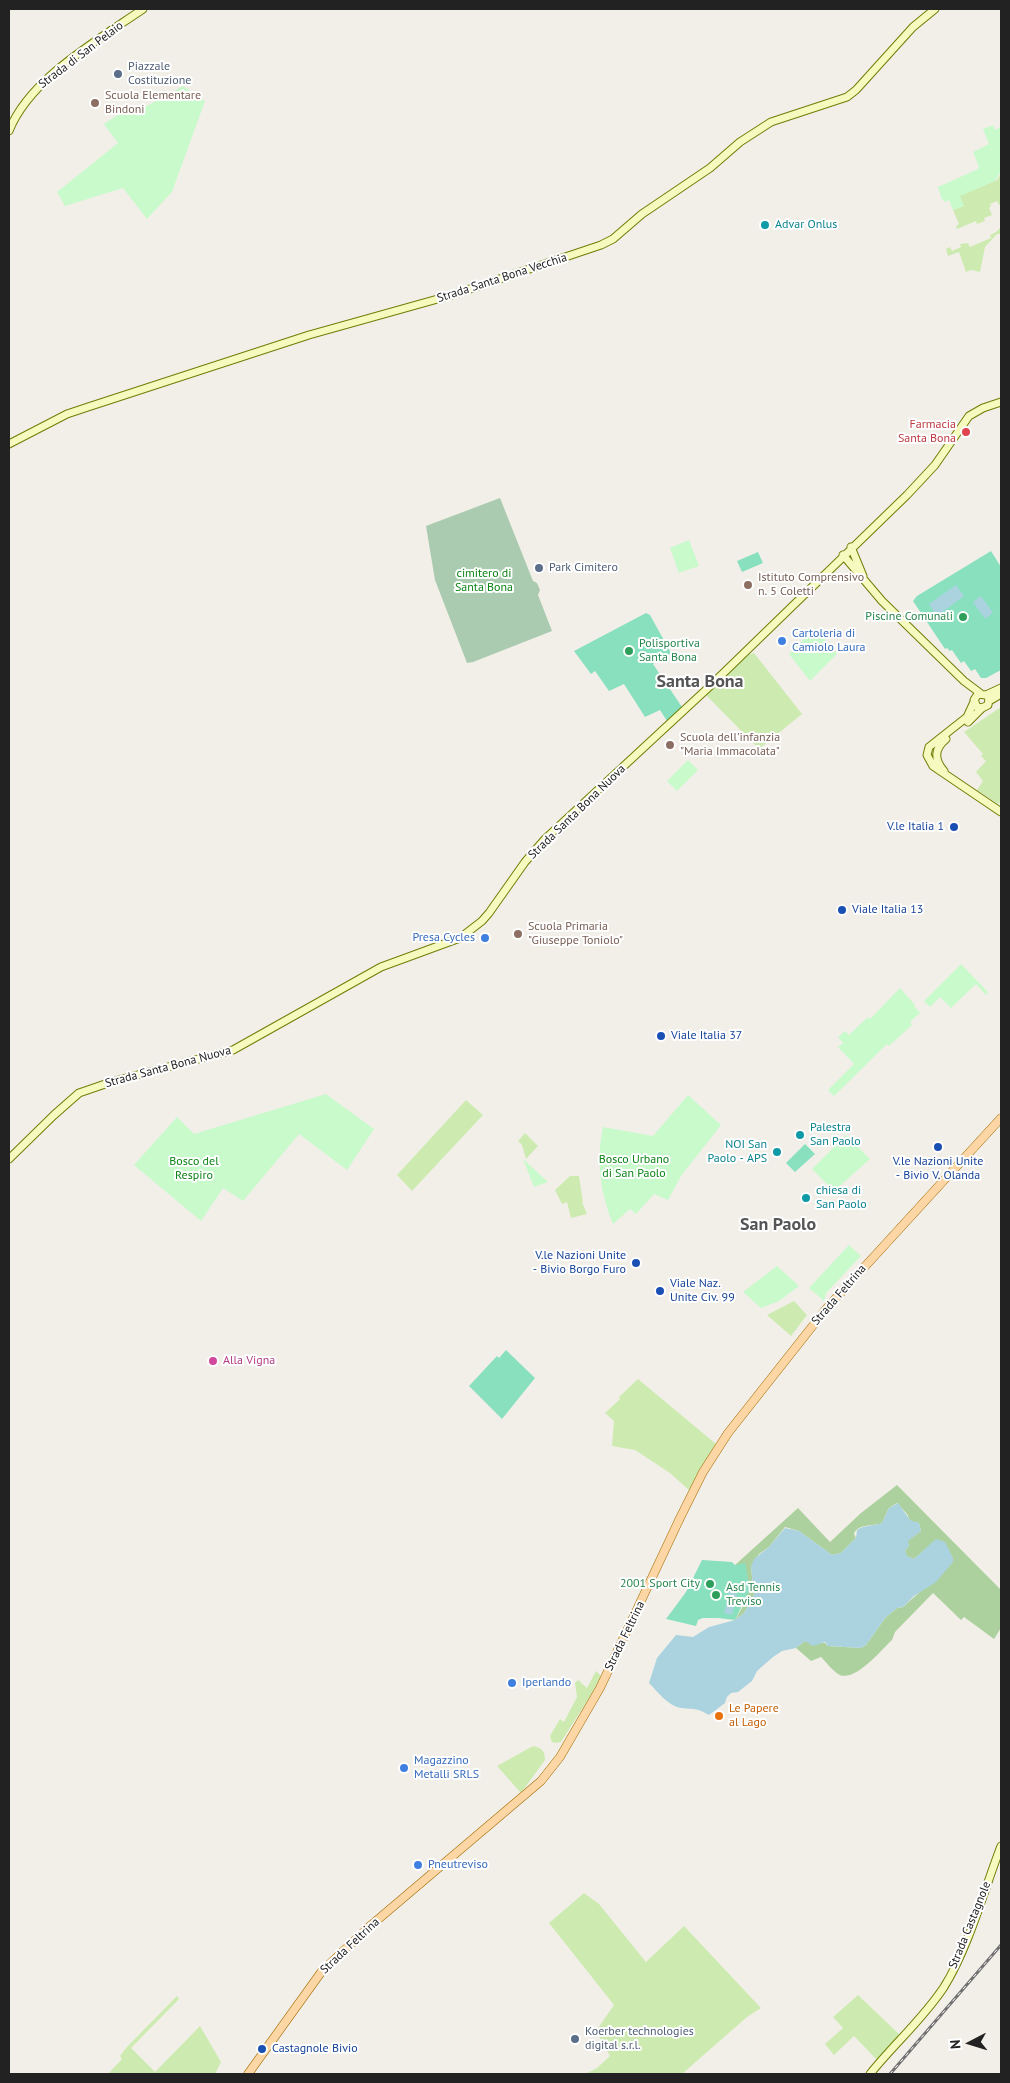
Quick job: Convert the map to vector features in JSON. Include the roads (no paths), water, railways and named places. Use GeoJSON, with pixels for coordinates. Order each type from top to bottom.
{"type":"FeatureCollection","features":[{"type":"Feature","properties":{"kind":"main road","name":"Strada Feltrina"},"geometry":{"type":"LineString","coordinates":[[248,2074],[322,1971],[370,1927],[540,1781],[560,1757],[600,1688],[703,1472],[728,1433],[826,1308],[1001,1118]]}},
{"type":"Feature","properties":{"kind":"street","name":"Strada di San Pelaio"},"geometry":{"type":"LineString","coordinates":[[9,131],[25,100],[42,82],[142,9]]}},
{"type":"Feature","properties":{"kind":"street","name":"Strada Santa Bona Vecchia"},"geometry":{"type":"LineString","coordinates":[[9,444],[67,414],[308,335],[452,295],[602,245],[613,239],[642,214],[710,168],[740,142],[771,122],[847,97],[856,90],[913,27],[935,9]]}},
{"type":"Feature","properties":{"kind":"street","name":"Strada Santa Bona Nuova"},"geometry":{"type":"LineString","coordinates":[[9,1159],[61,1108],[83,1092],[111,1082],[233,1050],[381,967],[451,943],[469,932],[489,913],[525,862],[545,839],[708,688],[902,499],[930,470],[970,416],[983,408],[1001,402]]}},
{"type":"Feature","properties":{"kind":"street"},"geometry":{"type":"LineString","coordinates":[[851,547],[871,590]]}},
{"type":"Feature","properties":{"kind":"street"},"geometry":{"type":"LineString","coordinates":[[844,554],[862,574]]}},
{"type":"Feature","properties":{"kind":"street"},"geometry":{"type":"LineString","coordinates":[[844,554],[850,565],[871,590],[981,698]]}},
{"type":"Feature","properties":{"kind":"street"},"geometry":{"type":"LineString","coordinates":[[833,565],[841,563],[850,565]]}},
{"type":"Feature","properties":{"kind":"street"},"geometry":{"type":"LineString","coordinates":[[1001,688],[981,698],[967,717],[929,747],[927,755],[930,763],[1001,812]]}},
{"type":"Feature","properties":{"kind":"street"},"geometry":{"type":"LineString","coordinates":[[981,698],[1001,694]]}},
{"type":"Feature","properties":{"kind":"street"},"geometry":{"type":"LineString","coordinates":[[945,772],[937,761],[936,753],[940,744],[982,708],[977,707],[981,698]]}},
{"type":"Feature","properties":{"kind":"street","name":"Strada Castagnole"},"geometry":{"type":"LineString","coordinates":[[870,2074],[914,2025],[939,1993],[955,1967],[1001,1846]]}},
{"type":"Feature","properties":{"kind":"water"},"geometry":{"type":"Polygon","coordinates":[[[956,585],[964,596],[937,616],[929,604],[956,585]]]}},
{"type":"Feature","properties":{"kind":"water"},"geometry":{"type":"Polygon","coordinates":[[[981,596],[993,613],[985,619],[973,602],[981,596]]]}},
{"type":"Feature","properties":{"kind":"water"},"geometry":{"type":"Polygon","coordinates":[[[898,1503],[910,1520],[919,1523],[921,1531],[908,1541],[909,1546],[905,1550],[907,1556],[914,1559],[936,1539],[945,1542],[953,1562],[936,1582],[885,1618],[866,1645],[861,1648],[828,1646],[825,1642],[813,1646],[805,1641],[796,1648],[782,1651],[757,1671],[752,1681],[738,1692],[731,1693],[725,1703],[709,1715],[698,1710],[672,1705],[649,1683],[657,1658],[676,1635],[693,1637],[709,1627],[735,1620],[744,1613],[754,1595],[751,1567],[754,1559],[769,1547],[785,1528],[799,1531],[832,1555],[841,1553],[856,1538],[859,1528],[882,1523],[889,1508],[898,1503]]]}},
{"type":"Feature","properties":{"kind":"water"},"geometry":{"type":"Polygon","coordinates":[[[729,1592],[737,1594],[732,1615],[724,1613],[729,1592]]]}},
{"type":"Feature","properties":{"kind":"railway"},"geometry":{"type":"LineString","coordinates":[[890,2074],[1001,1945]]}},
{"type":"Feature","properties":{"kind":"place","name":"Piazzale Costituzione"},"geometry":{"type":"Point","coordinates":[118,74]}},
{"type":"Feature","properties":{"kind":"place","name":"Scuola Elementare Bindoni"},"geometry":{"type":"Point","coordinates":[95,103]}},
{"type":"Feature","properties":{"kind":"place","name":"Advar Onlus"},"geometry":{"type":"Point","coordinates":[765,225]}},
{"type":"Feature","properties":{"kind":"place","name":"Farmacia Santa Bona"},"geometry":{"type":"Point","coordinates":[966,432]}},
{"type":"Feature","properties":{"kind":"place","name":"Park Cimitero"},"geometry":{"type":"Point","coordinates":[539,568]}},
{"type":"Feature","properties":{"kind":"place","name":"Istituto Comprensivo n. 5 Coletti"},"geometry":{"type":"Point","coordinates":[748,585]}},
{"type":"Feature","properties":{"kind":"place","name":"Piscine Comunali"},"geometry":{"type":"Point","coordinates":[963,617]}},
{"type":"Feature","properties":{"kind":"place","name":"Cartoleria di Camiolo Laura"},"geometry":{"type":"Point","coordinates":[782,641]}},
{"type":"Feature","properties":{"kind":"place","name":"Polisportiva Santa Bona"},"geometry":{"type":"Point","coordinates":[629,651]}},
{"type":"Feature","properties":{"kind":"place","name":"Scuola dell'infanzia \"Maria Immacolata\""},"geometry":{"type":"Point","coordinates":[670,745]}},
{"type":"Feature","properties":{"kind":"place","name":"V.le Italia 1"},"geometry":{"type":"Point","coordinates":[954,827]}},
{"type":"Feature","properties":{"kind":"place","name":"Viale Italia 13"},"geometry":{"type":"Point","coordinates":[842,910]}},
{"type":"Feature","properties":{"kind":"place","name":"Scuola Primaria \"Giuseppe Toniolo\""},"geometry":{"type":"Point","coordinates":[518,934]}},
{"type":"Feature","properties":{"kind":"place","name":"Presa Cycles"},"geometry":{"type":"Point","coordinates":[485,938]}},
{"type":"Feature","properties":{"kind":"place","name":"Viale Italia 37"},"geometry":{"type":"Point","coordinates":[661,1036]}},
{"type":"Feature","properties":{"kind":"place","name":"Palestra San Paolo"},"geometry":{"type":"Point","coordinates":[800,1135]}},
{"type":"Feature","properties":{"kind":"place","name":"V.le Nazioni Unite - Bivio V. Olanda"},"geometry":{"type":"Point","coordinates":[938,1147]}},
{"type":"Feature","properties":{"kind":"place","name":"NOI San Paolo - APS"},"geometry":{"type":"Point","coordinates":[777,1152]}},
{"type":"Feature","properties":{"kind":"place","name":"chiesa di San Paolo"},"geometry":{"type":"Point","coordinates":[806,1198]}},
{"type":"Feature","properties":{"kind":"place","name":"V.le Nazioni Unite - Bivio Borgo Furo"},"geometry":{"type":"Point","coordinates":[636,1263]}},
{"type":"Feature","properties":{"kind":"place","name":"Viale Naz. Unite Civ. 99"},"geometry":{"type":"Point","coordinates":[660,1291]}},
{"type":"Feature","properties":{"kind":"place","name":"Alla Vigna"},"geometry":{"type":"Point","coordinates":[213,1361]}},
{"type":"Feature","properties":{"kind":"place","name":"2001 Sport City"},"geometry":{"type":"Point","coordinates":[710,1584]}},
{"type":"Feature","properties":{"kind":"place","name":"Asd Tennis Treviso"},"geometry":{"type":"Point","coordinates":[716,1595]}},
{"type":"Feature","properties":{"kind":"place","name":"Iperlando"},"geometry":{"type":"Point","coordinates":[512,1683]}},
{"type":"Feature","properties":{"kind":"place","name":"Le Papere al Lago"},"geometry":{"type":"Point","coordinates":[719,1716]}},
{"type":"Feature","properties":{"kind":"place","name":"Magazzino Metalli SRLS"},"geometry":{"type":"Point","coordinates":[404,1768]}},
{"type":"Feature","properties":{"kind":"place","name":"Pneutreviso"},"geometry":{"type":"Point","coordinates":[418,1865]}},
{"type":"Feature","properties":{"kind":"place","name":"Koerber technologies digital s.r.l."},"geometry":{"type":"Point","coordinates":[575,2039]}},
{"type":"Feature","properties":{"kind":"place","name":"Castagnole Bivio"},"geometry":{"type":"Point","coordinates":[262,2049]}},
{"type":"Feature","properties":{"kind":"district","name":"Santa Bona"},"geometry":{"type":"Point","coordinates":[700,682]}},
{"type":"Feature","properties":{"kind":"district","name":"San Paolo"},"geometry":{"type":"Point","coordinates":[778,1225]}},
{"type":"Feature","properties":{"kind":"park label","name":"cimitero di Santa Bona"},"geometry":{"type":"Point","coordinates":[484,581]}},
{"type":"Feature","properties":{"kind":"park label","name":"Bosco Urbano di San Paolo"},"geometry":{"type":"Point","coordinates":[634,1167]}},
{"type":"Feature","properties":{"kind":"park label","name":"Bosco del Respiro"},"geometry":{"type":"Point","coordinates":[194,1169]}}]}
